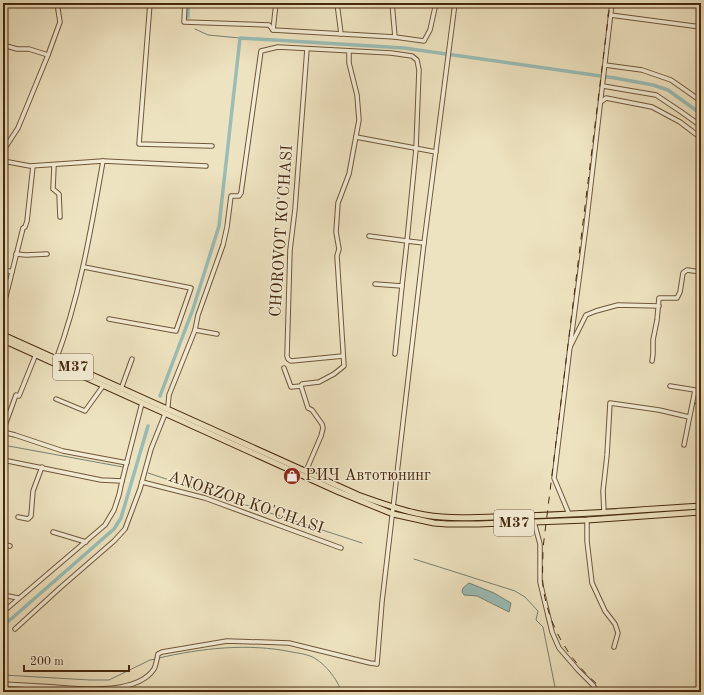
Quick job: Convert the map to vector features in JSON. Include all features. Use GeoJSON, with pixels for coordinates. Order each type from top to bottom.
{"type":"FeatureCollection","features":[{"type":"Feature","properties":{"kind":"highway","name":"M37"},"geometry":{"type":"LineString","coordinates":[[3,335],[103,386],[143,401],[358,495],[394,508],[426,515],[458,518],[569,514],[701,506]]}},
{"type":"Feature","properties":{"kind":"highway","name":"M37"},"geometry":{"type":"LineString","coordinates":[[3,340],[121,389],[143,401]]}},
{"type":"Feature","properties":{"kind":"highway","name":"M37"},"geometry":{"type":"LineString","coordinates":[[166,411],[339,492],[393,514],[434,523],[478,524],[587,520],[701,512]]}},
{"type":"Feature","properties":{"kind":"highway"},"geometry":{"type":"LineString","coordinates":[[636,510],[637,516]]}},
{"type":"Feature","properties":{"kind":"street"},"geometry":{"type":"LineString","coordinates":[[5,8],[6,3]]}},
{"type":"Feature","properties":{"kind":"street"},"geometry":{"type":"LineString","coordinates":[[3,151],[18,128],[48,55],[60,22],[57,3]]}},
{"type":"Feature","properties":{"kind":"street"},"geometry":{"type":"LineString","coordinates":[[150,3],[139,144],[212,146]]}},
{"type":"Feature","properties":{"kind":"street"},"geometry":{"type":"LineString","coordinates":[[185,3],[184,22],[269,25],[273,30],[424,41],[430,30],[436,3]]}},
{"type":"Feature","properties":{"kind":"street"},"geometry":{"type":"LineString","coordinates":[[273,30],[276,3]]}},
{"type":"Feature","properties":{"kind":"street"},"geometry":{"type":"LineString","coordinates":[[336,3],[341,34]]}},
{"type":"Feature","properties":{"kind":"street"},"geometry":{"type":"LineString","coordinates":[[392,3],[395,38]]}},
{"type":"Feature","properties":{"kind":"street"},"geometry":{"type":"LineString","coordinates":[[3,684],[96,690],[121,687],[137,683],[146,677],[154,670],[158,654],[162,652],[227,641],[289,642],[377,664],[382,602],[424,243],[455,3]]}},
{"type":"Feature","properties":{"kind":"street"},"geometry":{"type":"LineString","coordinates":[[569,514],[554,478],[602,101],[612,3]]}},
{"type":"Feature","properties":{"kind":"street"},"geometry":{"type":"LineString","coordinates":[[610,16],[701,28]]}},
{"type":"Feature","properties":{"kind":"street"},"geometry":{"type":"LineString","coordinates":[[3,46],[17,49],[29,49],[48,55]]}},
{"type":"Feature","properties":{"kind":"street"},"geometry":{"type":"LineString","coordinates":[[216,334],[195,330],[198,315],[223,245],[227,227],[230,196],[238,196],[242,188],[261,51],[278,47],[391,53],[412,56],[417,60],[419,70],[416,149],[395,354]]}},
{"type":"Feature","properties":{"kind":"street","name":"CHOROVOT KO'CHASI"},"geometry":{"type":"LineString","coordinates":[[307,49],[295,209],[290,250],[287,356],[291,362],[343,356]]}},
{"type":"Feature","properties":{"kind":"street"},"geometry":{"type":"LineString","coordinates":[[284,368],[291,387],[319,382],[334,374],[344,366],[337,256],[339,249],[336,221],[338,203],[349,174],[359,120],[357,95],[349,62],[349,51]]}},
{"type":"Feature","properties":{"kind":"street"},"geometry":{"type":"LineString","coordinates":[[605,65],[642,70],[671,80],[701,101]]}},
{"type":"Feature","properties":{"kind":"street"},"geometry":{"type":"LineString","coordinates":[[603,86],[656,96],[680,110],[701,126]]}},
{"type":"Feature","properties":{"kind":"street"},"geometry":{"type":"LineString","coordinates":[[602,101],[606,98],[652,107],[680,122],[701,138]]}},
{"type":"Feature","properties":{"kind":"street"},"geometry":{"type":"LineString","coordinates":[[356,137],[436,152]]}},
{"type":"Feature","properties":{"kind":"street"},"geometry":{"type":"LineString","coordinates":[[3,161],[33,166],[103,162],[206,166]]}},
{"type":"Feature","properties":{"kind":"street"},"geometry":{"type":"LineString","coordinates":[[55,361],[68,329],[84,268],[103,162]]}},
{"type":"Feature","properties":{"kind":"street"},"geometry":{"type":"LineString","coordinates":[[54,165],[53,189],[59,194],[60,217]]}},
{"type":"Feature","properties":{"kind":"street"},"geometry":{"type":"LineString","coordinates":[[3,308],[23,228],[25,227],[27,221],[33,166]]}},
{"type":"Feature","properties":{"kind":"street"},"geometry":{"type":"LineString","coordinates":[[369,236],[424,243]]}},
{"type":"Feature","properties":{"kind":"street"},"geometry":{"type":"LineString","coordinates":[[16,254],[47,254]]}},
{"type":"Feature","properties":{"kind":"street"},"geometry":{"type":"LineString","coordinates":[[84,268],[191,288],[176,331],[109,319]]}},
{"type":"Feature","properties":{"kind":"street"},"geometry":{"type":"LineString","coordinates":[[3,269],[12,272]]}},
{"type":"Feature","properties":{"kind":"street"},"geometry":{"type":"LineString","coordinates":[[652,361],[654,354],[653,340],[659,298],[677,298],[680,292],[683,273],[687,270],[701,272]]}},
{"type":"Feature","properties":{"kind":"street"},"geometry":{"type":"LineString","coordinates":[[375,284],[402,286]]}},
{"type":"Feature","properties":{"kind":"street"},"geometry":{"type":"LineString","coordinates":[[570,347],[586,315],[618,305],[659,306]]}},
{"type":"Feature","properties":{"kind":"street","name":"ANORZOR KO'CHASI"},"geometry":{"type":"LineString","coordinates":[[15,629],[125,529],[142,482],[151,449],[168,406],[169,395],[195,330]]}},
{"type":"Feature","properties":{"kind":"street"},"geometry":{"type":"LineString","coordinates":[[36,354],[19,396],[16,395],[3,432],[63,451],[127,463]]}},
{"type":"Feature","properties":{"kind":"street"},"geometry":{"type":"LineString","coordinates":[[121,389],[132,359]]}},
{"type":"Feature","properties":{"kind":"street"},"geometry":{"type":"LineString","coordinates":[[692,401],[699,402],[701,379]]}},
{"type":"Feature","properties":{"kind":"street"},"geometry":{"type":"LineString","coordinates":[[56,399],[85,411],[103,386]]}},
{"type":"Feature","properties":{"kind":"street"},"geometry":{"type":"LineString","coordinates":[[301,386],[308,408],[312,410],[322,424],[323,428],[306,471]]}},
{"type":"Feature","properties":{"kind":"street"},"geometry":{"type":"LineString","coordinates":[[670,386],[695,390],[688,417],[684,445]]}},
{"type":"Feature","properties":{"kind":"street"},"geometry":{"type":"LineString","coordinates":[[3,612],[105,525],[114,510],[120,495],[122,481],[143,401]]}},
{"type":"Feature","properties":{"kind":"street"},"geometry":{"type":"LineString","coordinates":[[604,512],[603,491],[607,456],[610,403],[659,410],[688,417]]}},
{"type":"Feature","properties":{"kind":"street"},"geometry":{"type":"LineString","coordinates":[[3,460],[101,480],[122,481]]}},
{"type":"Feature","properties":{"kind":"street"},"geometry":{"type":"LineString","coordinates":[[18,517],[28,519],[31,516],[33,491],[42,467]]}},
{"type":"Feature","properties":{"kind":"street","name":"ANORZOR KO'CHASI"},"geometry":{"type":"LineString","coordinates":[[142,482],[205,498],[341,548]]}},
{"type":"Feature","properties":{"kind":"street"},"geometry":{"type":"LineString","coordinates":[[587,520],[587,541],[592,583],[605,611],[615,624],[618,633],[614,647]]}},
{"type":"Feature","properties":{"kind":"street"},"geometry":{"type":"LineString","coordinates":[[534,522],[540,544],[540,582],[552,632],[559,648],[593,685],[597,692]]}},
{"type":"Feature","properties":{"kind":"street"},"geometry":{"type":"LineString","coordinates":[[53,532],[86,542]]}},
{"type":"Feature","properties":{"kind":"street"},"geometry":{"type":"LineString","coordinates":[[3,544],[10,546]]}},
{"type":"Feature","properties":{"kind":"street"},"geometry":{"type":"LineString","coordinates":[[3,596],[18,598]]}},
{"type":"Feature","properties":{"kind":"water"},"geometry":{"type":"Polygon","coordinates":[[[469,583],[494,593],[511,603],[509,612],[477,596],[464,595],[462,592],[463,588],[469,583]]]}},
{"type":"Feature","properties":{"kind":"waterway"},"geometry":{"type":"LineString","coordinates":[[188,3],[188,17]]}},
{"type":"Feature","properties":{"kind":"waterway"},"geometry":{"type":"LineString","coordinates":[[195,29],[208,35],[240,38]]}},
{"type":"Feature","properties":{"kind":"waterway"},"geometry":{"type":"LineString","coordinates":[[160,396],[193,309],[219,226],[240,38],[404,48],[615,78],[653,85],[668,90],[701,114]]}},
{"type":"Feature","properties":{"kind":"waterway"},"geometry":{"type":"LineString","coordinates":[[3,626],[114,529],[121,518],[148,426]]}},
{"type":"Feature","properties":{"kind":"waterway"},"geometry":{"type":"LineString","coordinates":[[3,445],[123,467]]}},
{"type":"Feature","properties":{"kind":"waterway"},"geometry":{"type":"LineString","coordinates":[[148,473],[362,543]]}},
{"type":"Feature","properties":{"kind":"waterway"},"geometry":{"type":"LineString","coordinates":[[414,559],[515,591],[525,597],[538,611],[536,620],[543,627],[556,692]]}},
{"type":"Feature","properties":{"kind":"waterway"},"geometry":{"type":"LineString","coordinates":[[159,658],[209,649],[242,647],[276,649],[299,653],[315,658],[325,666],[337,682],[341,692]]}},
{"type":"Feature","properties":{"kind":"waterway"},"geometry":{"type":"LineString","coordinates":[[3,675],[109,680],[150,660],[156,659]]}},
{"type":"Feature","properties":{"kind":"railway"},"geometry":{"type":"LineString","coordinates":[[607,692],[583,671],[573,659],[556,631],[550,617],[543,586],[543,548],[610,3]]}},
{"type":"Feature","properties":{"kind":"place","name":"РИЧ Автотюнинг"},"geometry":{"type":"Point","coordinates":[292,476]}}]}
